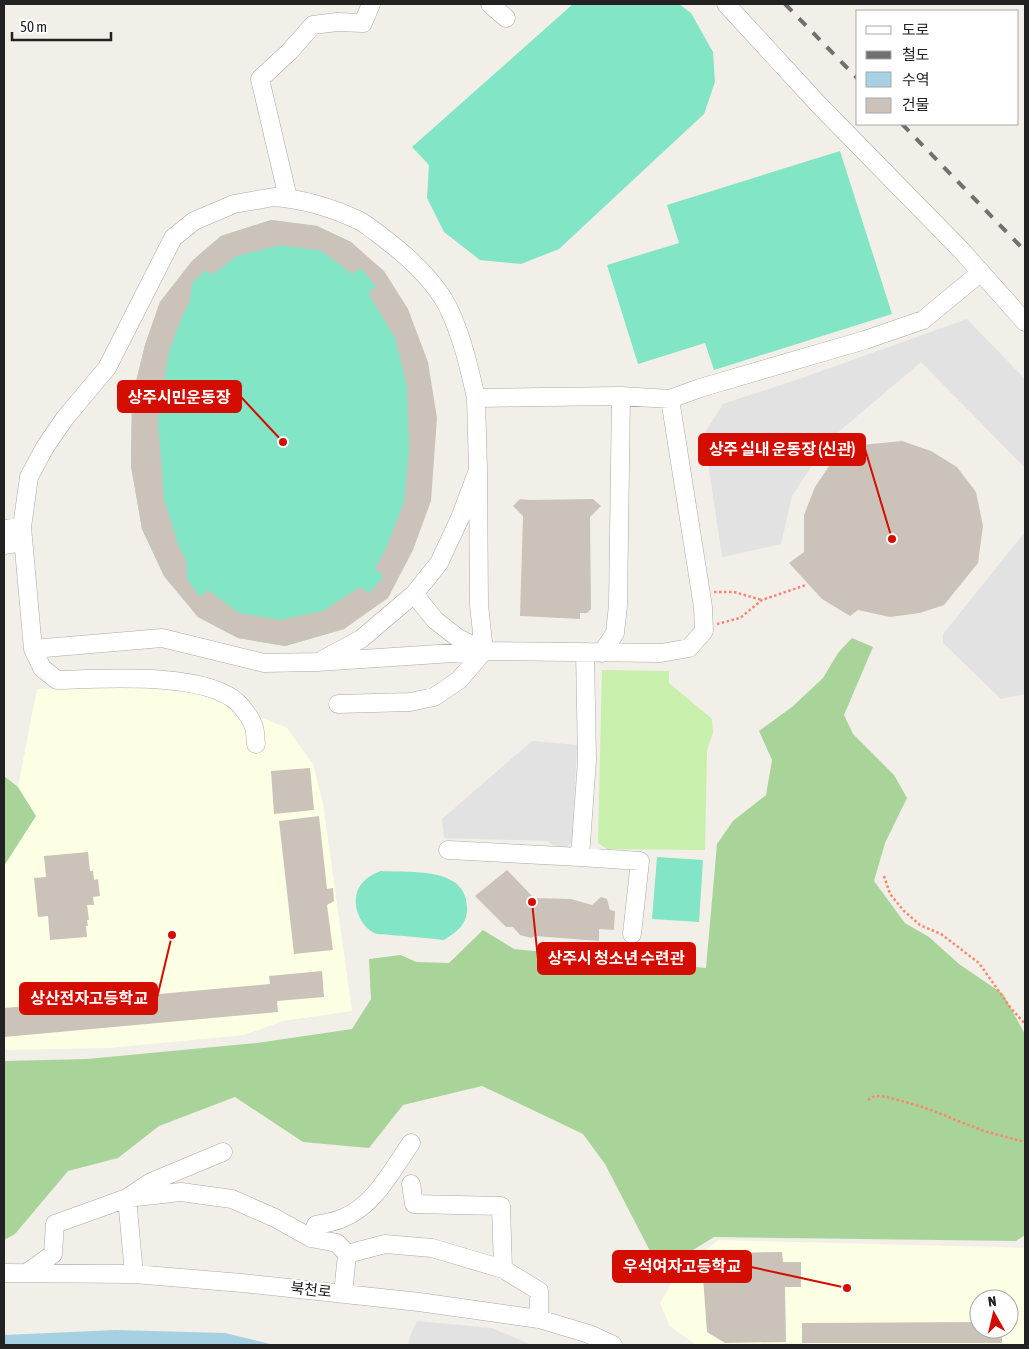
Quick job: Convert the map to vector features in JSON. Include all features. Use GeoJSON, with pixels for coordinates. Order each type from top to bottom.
{"type":"FeatureCollection","features":[{"type":"Feature","properties":{"kind":"street"},"geometry":{"type":"LineString","coordinates":[[288,198],[260,80],[313,25],[337,22],[363,23],[371,4]]}},
{"type":"Feature","properties":{"kind":"street"},"geometry":{"type":"LineString","coordinates":[[490,4],[506,18]]}},
{"type":"Feature","properties":{"kind":"street"},"geometry":{"type":"LineString","coordinates":[[726,4],[819,105],[960,250],[1025,322]]}},
{"type":"Feature","properties":{"kind":"street"},"geometry":{"type":"LineString","coordinates":[[256,744],[254,726],[238,702],[206,685],[138,678],[57,680],[42,668],[33,649],[23,534],[29,477],[45,447],[65,418],[107,368],[173,238],[194,221],[234,204],[274,197],[288,198],[322,207],[360,221],[423,272],[447,306],[468,363],[476,398],[479,605],[484,651],[459,680],[434,697],[410,702],[338,704]]}},
{"type":"Feature","properties":{"kind":"street"},"geometry":{"type":"LineString","coordinates":[[476,398],[621,396],[670,399],[700,388],[865,340],[924,320],[980,273]]}},
{"type":"Feature","properties":{"kind":"street"},"geometry":{"type":"LineString","coordinates":[[580,857],[594,653],[615,633],[618,605],[621,396]]}},
{"type":"Feature","properties":{"kind":"street"},"geometry":{"type":"LineString","coordinates":[[33,649],[162,638],[264,662],[317,662],[484,651],[661,653],[689,648],[704,631],[703,607],[670,399]]}},
{"type":"Feature","properties":{"kind":"street"},"geometry":{"type":"LineString","coordinates":[[317,662],[361,640],[414,594],[439,563],[460,518],[478,470]]}},
{"type":"Feature","properties":{"kind":"street"},"geometry":{"type":"LineString","coordinates":[[4,530],[23,534]]}},
{"type":"Feature","properties":{"kind":"street"},"geometry":{"type":"LineString","coordinates":[[4,545],[23,534]]}},
{"type":"Feature","properties":{"kind":"street"},"geometry":{"type":"LineString","coordinates":[[414,594],[434,620],[458,638],[484,651]]}},
{"type":"Feature","properties":{"kind":"street"},"geometry":{"type":"LineString","coordinates":[[448,850],[640,861],[632,934]]}},
{"type":"Feature","properties":{"kind":"street"},"geometry":{"type":"LineString","coordinates":[[311,1238],[316,1225],[344,1218],[367,1204],[411,1144]]}},
{"type":"Feature","properties":{"kind":"street"},"geometry":{"type":"LineString","coordinates":[[127,1198],[151,1182],[223,1152]]}},
{"type":"Feature","properties":{"kind":"street"},"geometry":{"type":"LineString","coordinates":[[411,1184],[414,1204],[501,1206],[503,1269]]}},
{"type":"Feature","properties":{"kind":"street"},"geometry":{"type":"LineString","coordinates":[[28,1272],[53,1254],[55,1224],[127,1198],[181,1192],[232,1199],[275,1218],[311,1238],[337,1243],[346,1254],[343,1294]]}},
{"type":"Feature","properties":{"kind":"street"},"geometry":{"type":"LineString","coordinates":[[127,1198],[134,1274]]}},
{"type":"Feature","properties":{"kind":"street"},"geometry":{"type":"LineString","coordinates":[[346,1254],[385,1244],[432,1248],[503,1269],[539,1291],[539,1319]]}},
{"type":"Feature","properties":{"kind":"street","name":"북천로"},"geometry":{"type":"LineString","coordinates":[[4,1273],[134,1274],[419,1302],[539,1319],[589,1334],[613,1345]]}},
{"type":"Feature","properties":{"kind":"path"},"geometry":{"type":"LineString","coordinates":[[704,627],[740,618],[762,600],[806,585]]}},
{"type":"Feature","properties":{"kind":"path"},"geometry":{"type":"LineString","coordinates":[[700,592],[734,592],[762,600]]}},
{"type":"Feature","properties":{"kind":"path"},"geometry":{"type":"LineString","coordinates":[[884,876],[890,894],[904,912],[920,925],[941,934],[979,964],[1025,1024]]}},
{"type":"Feature","properties":{"kind":"path"},"geometry":{"type":"LineString","coordinates":[[868,1100],[875,1096],[887,1097],[923,1107],[984,1131],[1025,1142]]}},
{"type":"Feature","properties":{"kind":"shaded area"},"geometry":{"type":"Polygon","coordinates":[[[967,319],[1025,379],[1025,468],[921,362],[828,441],[792,496],[781,544],[722,557],[704,434],[723,404],[967,319]]]}},
{"type":"Feature","properties":{"kind":"shaded area"},"geometry":{"type":"Polygon","coordinates":[[[1025,532],[1025,694],[1001,699],[943,643],[943,634],[1025,532]]]}},
{"type":"Feature","properties":{"kind":"shaded area"},"geometry":{"type":"Polygon","coordinates":[[[138,686],[201,693],[287,728],[313,764],[323,804],[352,1011],[283,1021],[244,1035],[109,1048],[4,1050],[4,859],[37,689],[138,686]]]}},
{"type":"Feature","properties":{"kind":"shaded area"},"geometry":{"type":"Polygon","coordinates":[[[532,741],[577,745],[572,842],[567,847],[552,845],[548,841],[444,838],[442,819],[532,741]]]}},
{"type":"Feature","properties":{"kind":"shaded area"},"geometry":{"type":"Polygon","coordinates":[[[718,1240],[1023,1248],[1025,1246],[1025,1345],[696,1345],[670,1326],[660,1303],[675,1277],[718,1240]]]}},
{"type":"Feature","properties":{"kind":"shaded area"},"geometry":{"type":"Polygon","coordinates":[[[417,1321],[492,1328],[532,1345],[408,1345],[417,1321]]]}},
{"type":"Feature","properties":{"kind":"green space"},"geometry":{"type":"Polygon","coordinates":[[[573,4],[679,4],[691,13],[713,52],[715,82],[704,114],[559,249],[521,264],[480,260],[444,232],[427,198],[429,165],[412,147],[573,4]]]}},
{"type":"Feature","properties":{"kind":"green space"},"geometry":{"type":"Polygon","coordinates":[[[840,151],[892,314],[714,370],[705,343],[638,364],[607,265],[679,243],[667,205],[840,151]]]}},
{"type":"Feature","properties":{"kind":"green space"},"geometry":{"type":"Polygon","coordinates":[[[271,220],[317,226],[351,242],[408,309],[413,550],[344,629],[285,646],[238,638],[198,617],[164,576],[142,529],[131,466],[132,398],[145,345],[160,302],[192,261],[221,236],[271,220]]]}},
{"type":"Feature","properties":{"kind":"green space"},"geometry":{"type":"Polygon","coordinates":[[[852,638],[873,647],[844,715],[853,734],[894,775],[907,798],[885,843],[874,881],[905,923],[929,937],[959,964],[1003,994],[1025,1034],[1025,1235],[1016,1241],[714,1237],[672,1263],[651,1253],[605,1164],[583,1134],[482,1086],[403,1105],[369,1148],[303,1142],[235,1097],[159,1126],[118,1158],[68,1171],[15,1234],[4,1240],[4,1061],[87,1059],[257,1043],[352,1029],[371,999],[369,959],[401,955],[416,962],[449,963],[483,930],[514,949],[706,968],[717,844],[733,821],[766,795],[772,760],[759,731],[792,707],[823,678],[838,653],[852,638]]]}},
{"type":"Feature","properties":{"kind":"green space"},"geometry":{"type":"Polygon","coordinates":[[[602,670],[669,671],[669,683],[712,719],[713,733],[707,750],[705,850],[607,849],[598,843],[602,670]]]}},
{"type":"Feature","properties":{"kind":"green space"},"geometry":{"type":"Polygon","coordinates":[[[4,776],[18,787],[36,816],[4,866],[4,776]]]}},
{"type":"Feature","properties":{"kind":"green space"},"geometry":{"type":"Polygon","coordinates":[[[657,857],[703,860],[699,922],[652,919],[657,857]]]}},
{"type":"Feature","properties":{"kind":"green space"},"geometry":{"type":"Polygon","coordinates":[[[381,871],[434,874],[447,878],[457,884],[464,894],[467,907],[464,923],[457,931],[444,940],[374,933],[366,927],[360,918],[356,908],[356,898],[361,884],[372,875],[381,871]]]}},
{"type":"Feature","properties":{"kind":"water"},"geometry":{"type":"Polygon","coordinates":[[[116,1330],[225,1333],[274,1345],[4,1345],[4,1335],[116,1330]]]}},
{"type":"Feature","properties":{"kind":"building"},"geometry":{"type":"Polygon","coordinates":[[[271,220],[317,226],[351,242],[384,271],[408,309],[428,362],[437,418],[431,501],[413,550],[388,598],[344,629],[285,646],[238,638],[198,617],[164,576],[142,529],[131,466],[132,398],[145,345],[160,302],[192,261],[221,236],[271,220]],[[281,245],[237,256],[212,275],[206,270],[192,283],[190,301],[169,352],[158,420],[164,499],[179,547],[186,560],[187,579],[200,597],[208,590],[239,613],[280,620],[323,611],[360,587],[369,593],[384,576],[375,569],[386,548],[404,502],[409,449],[407,386],[395,338],[368,293],[376,287],[361,268],[352,274],[322,251],[281,245]]]}},
{"type":"Feature","properties":{"kind":"building"},"geometry":{"type":"Polygon","coordinates":[[[902,441],[931,451],[957,467],[976,492],[983,526],[978,563],[944,605],[920,613],[890,617],[858,610],[850,616],[822,599],[789,563],[804,552],[804,515],[815,487],[833,460],[861,445],[902,441]]]}},
{"type":"Feature","properties":{"kind":"building"},"geometry":{"type":"Polygon","coordinates":[[[520,499],[593,499],[601,506],[590,517],[591,609],[587,613],[580,613],[580,619],[520,616],[523,516],[513,506],[520,499]]]}},
{"type":"Feature","properties":{"kind":"building"},"geometry":{"type":"Polygon","coordinates":[[[310,768],[314,810],[274,814],[271,771],[310,768]]]}},
{"type":"Feature","properties":{"kind":"building"},"geometry":{"type":"Polygon","coordinates":[[[319,816],[327,889],[333,888],[334,901],[327,905],[333,950],[294,954],[279,821],[319,816]]]}},
{"type":"Feature","properties":{"kind":"building"},"geometry":{"type":"Polygon","coordinates":[[[88,852],[90,871],[93,871],[94,880],[98,879],[100,896],[93,897],[94,905],[87,905],[89,920],[87,920],[88,926],[86,926],[87,937],[50,940],[48,916],[38,917],[34,878],[46,877],[44,856],[88,852]]]}},
{"type":"Feature","properties":{"kind":"building"},"geometry":{"type":"Polygon","coordinates":[[[507,870],[534,898],[571,899],[592,905],[601,897],[607,899],[610,910],[615,911],[614,930],[599,929],[599,941],[535,936],[531,938],[520,935],[513,927],[506,927],[475,896],[507,870]]]}},
{"type":"Feature","properties":{"kind":"building"},"geometry":{"type":"Polygon","coordinates":[[[322,971],[324,997],[277,1001],[278,1012],[4,1037],[4,1008],[270,984],[269,976],[322,971]]]}},
{"type":"Feature","properties":{"kind":"building"},"geometry":{"type":"Polygon","coordinates":[[[782,1252],[783,1262],[801,1262],[801,1287],[785,1287],[786,1342],[725,1343],[707,1332],[702,1263],[719,1262],[727,1253],[782,1252]]]}},
{"type":"Feature","properties":{"kind":"building"},"geometry":{"type":"Polygon","coordinates":[[[969,1322],[969,1339],[1002,1339],[1002,1343],[802,1343],[802,1323],[969,1322]]]}},
{"type":"Feature","properties":{"kind":"railway"},"geometry":{"type":"LineString","coordinates":[[785,4],[856,77]]}},
{"type":"Feature","properties":{"kind":"railway"},"geometry":{"type":"LineString","coordinates":[[903,125],[1025,251]]}},
{"type":"Feature","properties":{"kind":"place","name":"상주시민운동장"},"geometry":{"type":"Point","coordinates":[283,442]}},
{"type":"Feature","properties":{"kind":"place","name":"상주 실내 운동장 (신관)"},"geometry":{"type":"Point","coordinates":[892,539]}},
{"type":"Feature","properties":{"kind":"place","name":"상주시 청소년 수련관"},"geometry":{"type":"Point","coordinates":[532,902]}},
{"type":"Feature","properties":{"kind":"place","name":"상산전자고등학교"},"geometry":{"type":"Point","coordinates":[172,935]}},
{"type":"Feature","properties":{"kind":"place","name":"우석여자고등학교"},"geometry":{"type":"Point","coordinates":[847,1288]}}]}
